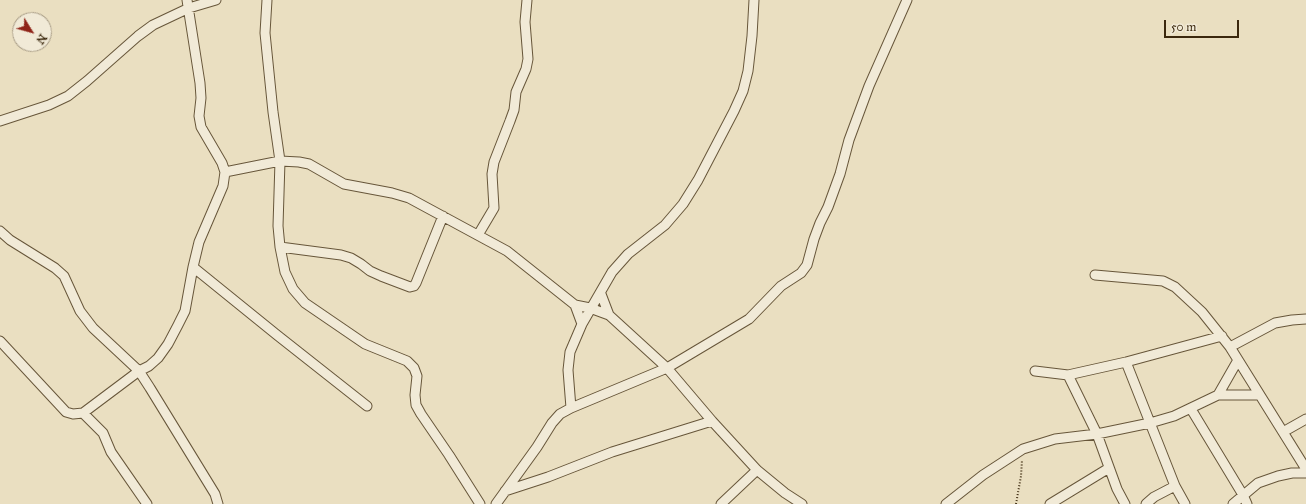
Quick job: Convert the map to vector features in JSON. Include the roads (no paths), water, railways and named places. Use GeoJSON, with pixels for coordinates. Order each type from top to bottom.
{"type":"FeatureCollection","features":[{"type":"Feature","properties":{"kind":"street"},"geometry":{"type":"LineString","coordinates":[[0,121],[49,105],[68,96],[87,82],[138,36],[153,25],[188,4],[216,0]]}},
{"type":"Feature","properties":{"kind":"street"},"geometry":{"type":"LineString","coordinates":[[267,0],[265,33],[273,112],[280,161],[278,226],[285,272],[293,290],[305,303],[365,344],[407,361],[414,368],[417,376],[415,395],[416,405],[480,504]]}},
{"type":"Feature","properties":{"kind":"street"},"geometry":{"type":"LineString","coordinates":[[478,235],[494,208],[492,174],[494,162],[514,110],[516,92],[526,69],[528,59],[525,22],[527,0]]}},
{"type":"Feature","properties":{"kind":"street"},"geometry":{"type":"LineString","coordinates":[[571,408],[568,370],[570,352],[590,308],[600,294],[612,272],[628,254],[665,225],[683,204],[698,180],[743,91],[748,71],[754,0]]}},
{"type":"Feature","properties":{"kind":"street"},"geometry":{"type":"LineString","coordinates":[[496,504],[537,447],[552,423],[560,414],[667,368],[749,319],[780,286],[801,273],[807,265],[814,239],[840,174],[849,140],[869,86],[907,0]]}},
{"type":"Feature","properties":{"kind":"street"},"geometry":{"type":"LineString","coordinates":[[0,342],[66,412],[73,414],[83,413],[139,371],[150,366],[168,344],[185,311],[199,242],[224,186],[225,172],[222,162],[201,126],[199,116],[201,98],[200,83],[188,4]]}},
{"type":"Feature","properties":{"kind":"street"},"geometry":{"type":"LineString","coordinates":[[225,172],[280,161],[309,164],[331,178],[344,184],[392,193],[409,198],[507,251],[574,304],[609,315],[667,368],[712,422],[757,470],[785,493],[802,504]]}},
{"type":"Feature","properties":{"kind":"street"},"geometry":{"type":"LineString","coordinates":[[280,247],[341,255],[351,258],[376,274],[410,287],[414,286],[416,283],[443,216]]}},
{"type":"Feature","properties":{"kind":"street"},"geometry":{"type":"LineString","coordinates":[[0,231],[10,240],[55,268],[64,276],[78,306],[93,328],[139,371],[215,494],[218,504]]}},
{"type":"Feature","properties":{"kind":"street"},"geometry":{"type":"LineString","coordinates":[[193,267],[368,406]]}},
{"type":"Feature","properties":{"kind":"street"},"geometry":{"type":"LineString","coordinates":[[1095,275],[1163,281],[1175,287],[1202,312],[1230,347],[1306,469]]}},
{"type":"Feature","properties":{"kind":"street"},"geometry":{"type":"LineString","coordinates":[[600,294],[609,315]]}},
{"type":"Feature","properties":{"kind":"street"},"geometry":{"type":"LineString","coordinates":[[574,304],[582,324]]}},
{"type":"Feature","properties":{"kind":"street"},"geometry":{"type":"LineString","coordinates":[[1230,347],[1275,323],[1306,319]]}},
{"type":"Feature","properties":{"kind":"street"},"geometry":{"type":"LineString","coordinates":[[1035,371],[1068,375],[1126,362],[1222,336]]}},
{"type":"Feature","properties":{"kind":"street"},"geometry":{"type":"LineString","coordinates":[[1218,395],[1238,360]]}},
{"type":"Feature","properties":{"kind":"street"},"geometry":{"type":"LineString","coordinates":[[1126,362],[1175,486],[1185,504]]}},
{"type":"Feature","properties":{"kind":"street"},"geometry":{"type":"LineString","coordinates":[[1068,375],[1097,434],[1109,468],[1125,504]]}},
{"type":"Feature","properties":{"kind":"street"},"geometry":{"type":"LineString","coordinates":[[946,504],[983,475],[1023,449],[1055,439],[1097,434],[1150,423],[1191,409],[1218,395],[1260,395]]}},
{"type":"Feature","properties":{"kind":"street"},"geometry":{"type":"LineString","coordinates":[[1191,409],[1247,504]]}},
{"type":"Feature","properties":{"kind":"street"},"geometry":{"type":"LineString","coordinates":[[83,413],[103,432],[111,452],[147,504]]}},
{"type":"Feature","properties":{"kind":"street"},"geometry":{"type":"LineString","coordinates":[[1283,432],[1306,419]]}},
{"type":"Feature","properties":{"kind":"street"},"geometry":{"type":"LineString","coordinates":[[505,491],[548,477],[612,452],[712,422]]}},
{"type":"Feature","properties":{"kind":"street"},"geometry":{"type":"LineString","coordinates":[[1050,504],[1109,468]]}},
{"type":"Feature","properties":{"kind":"street"},"geometry":{"type":"LineString","coordinates":[[721,504],[757,470]]}},
{"type":"Feature","properties":{"kind":"street"},"geometry":{"type":"LineString","coordinates":[[1233,504],[1258,483],[1292,473],[1306,473]]}},
{"type":"Feature","properties":{"kind":"street"},"geometry":{"type":"LineString","coordinates":[[1146,504],[1154,497],[1175,486]]}}]}
